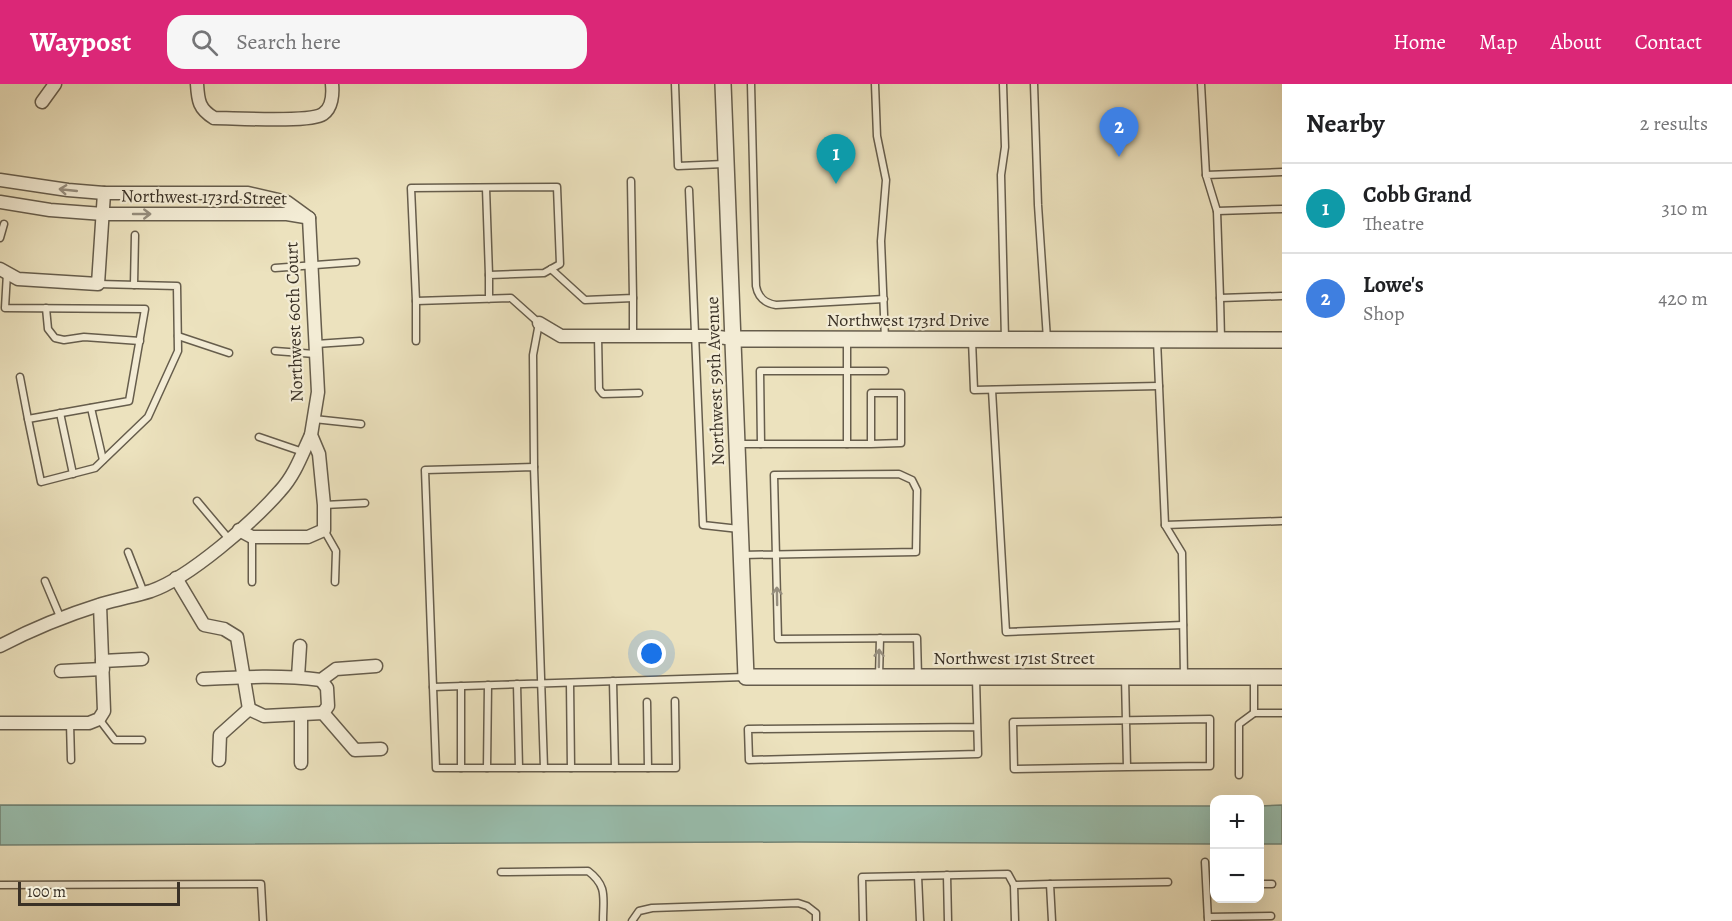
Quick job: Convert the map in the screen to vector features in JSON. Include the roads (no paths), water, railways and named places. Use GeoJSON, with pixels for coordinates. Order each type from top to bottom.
{"type":"FeatureCollection","features":[{"type":"Feature","properties":{"kind":"street"},"geometry":{"type":"LineString","coordinates":[[42,102],[55,84]]}},
{"type":"Feature","properties":{"kind":"street"},"geometry":{"type":"LineString","coordinates":[[197,84],[198,103],[204,112],[214,118],[306,118],[322,115],[329,109],[333,92],[332,84]]}},
{"type":"Feature","properties":{"kind":"street","name":"Northwest 59th Avenue"},"geometry":{"type":"LineString","coordinates":[[723,84],[746,677]]}},
{"type":"Feature","properties":{"kind":"street","name":"Northwest 173rd Street"},"geometry":{"type":"LineString","coordinates":[[0,180],[105,193],[248,193],[287,202],[309,218]]}},
{"type":"Feature","properties":{"kind":"street","name":"Northwest 173rd Street"},"geometry":{"type":"LineString","coordinates":[[98,284],[105,193]]}},
{"type":"Feature","properties":{"kind":"street","name":"Northwest 173rd Street"},"geometry":{"type":"LineString","coordinates":[[0,202],[50,210],[103,214],[287,214],[309,218]]}},
{"type":"Feature","properties":{"kind":"street","name":"Northwest 60th Court"},"geometry":{"type":"LineString","coordinates":[[309,218],[318,392],[311,435],[319,454],[324,530]]}},
{"type":"Feature","properties":{"kind":"street"},"geometry":{"type":"LineString","coordinates":[[4,271],[18,279],[98,284]]}},
{"type":"Feature","properties":{"kind":"street","name":"Northwest 173rd Drive"},"geometry":{"type":"LineString","coordinates":[[539,323],[561,336],[712,336],[732,339],[1282,340]]}},
{"type":"Feature","properties":{"kind":"street"},"geometry":{"type":"LineString","coordinates":[[0,645],[20,635],[100,605],[153,590],[191,570],[239,530],[281,490],[295,469],[311,435]]}},
{"type":"Feature","properties":{"kind":"street"},"geometry":{"type":"LineString","coordinates":[[239,530],[252,537],[308,537],[324,530]]}},
{"type":"Feature","properties":{"kind":"street"},"geometry":{"type":"LineString","coordinates":[[176,578],[204,625],[224,629],[237,638],[249,710]]}},
{"type":"Feature","properties":{"kind":"street"},"geometry":{"type":"LineString","coordinates":[[0,723],[89,723],[99,719],[104,711],[100,605]]}},
{"type":"Feature","properties":{"kind":"street"},"geometry":{"type":"LineString","coordinates":[[298,677],[300,646]]}},
{"type":"Feature","properties":{"kind":"street"},"geometry":{"type":"LineString","coordinates":[[61,671],[142,659]]}},
{"type":"Feature","properties":{"kind":"street"},"geometry":{"type":"LineString","coordinates":[[203,680],[243,677],[298,677],[321,680],[336,669],[376,666]]}},
{"type":"Feature","properties":{"kind":"street","name":"Northwest 171st Street"},"geometry":{"type":"LineString","coordinates":[[746,677],[1282,677]]}},
{"type":"Feature","properties":{"kind":"street"},"geometry":{"type":"LineString","coordinates":[[249,710],[264,716],[323,712],[328,706],[327,688],[321,680]]}},
{"type":"Feature","properties":{"kind":"street"},"geometry":{"type":"LineString","coordinates":[[219,760],[220,735],[249,710]]}},
{"type":"Feature","properties":{"kind":"street"},"geometry":{"type":"LineString","coordinates":[[323,712],[355,750],[381,749]]}},
{"type":"Feature","properties":{"kind":"street"},"geometry":{"type":"LineString","coordinates":[[301,714],[301,763]]}},
{"type":"Feature","properties":{"kind":"lane"},"geometry":{"type":"LineString","coordinates":[[675,84],[678,166],[726,164]]}},
{"type":"Feature","properties":{"kind":"lane"},"geometry":{"type":"LineString","coordinates":[[751,84],[756,286],[760,297],[764,301],[776,304],[884,299]]}},
{"type":"Feature","properties":{"kind":"lane"},"geometry":{"type":"LineString","coordinates":[[875,84],[877,136],[886,180],[881,241],[885,339]]}},
{"type":"Feature","properties":{"kind":"lane"},"geometry":{"type":"LineString","coordinates":[[1003,84],[1005,147],[1000,175],[1005,340]]}},
{"type":"Feature","properties":{"kind":"lane"},"geometry":{"type":"LineString","coordinates":[[1034,84],[1038,205],[1047,340]]}},
{"type":"Feature","properties":{"kind":"lane"},"geometry":{"type":"LineString","coordinates":[[1202,84],[1206,175],[1217,211],[1221,340]]}},
{"type":"Feature","properties":{"kind":"lane"},"geometry":{"type":"LineString","coordinates":[[1206,175],[1282,172]]}},
{"type":"Feature","properties":{"kind":"lane"},"geometry":{"type":"LineString","coordinates":[[631,181],[633,336]]}},
{"type":"Feature","properties":{"kind":"lane"},"geometry":{"type":"LineString","coordinates":[[416,341],[411,188],[557,187],[560,264],[544,273],[489,275]]}},
{"type":"Feature","properties":{"kind":"lane"},"geometry":{"type":"LineString","coordinates":[[486,188],[489,299]]}},
{"type":"Feature","properties":{"kind":"lane"},"geometry":{"type":"LineString","coordinates":[[689,190],[703,525],[740,529]]}},
{"type":"Feature","properties":{"kind":"lane"},"geometry":{"type":"LineString","coordinates":[[1217,211],[1282,209]]}},
{"type":"Feature","properties":{"kind":"lane"},"geometry":{"type":"LineString","coordinates":[[0,238],[4,224]]}},
{"type":"Feature","properties":{"kind":"lane"},"geometry":{"type":"LineString","coordinates":[[134,285],[135,235]]}},
{"type":"Feature","properties":{"kind":"lane"},"geometry":{"type":"LineString","coordinates":[[275,268],[356,262]]}},
{"type":"Feature","properties":{"kind":"lane"},"geometry":{"type":"LineString","coordinates":[[551,269],[585,300],[633,298]]}},
{"type":"Feature","properties":{"kind":"lane"},"geometry":{"type":"LineString","coordinates":[[4,271],[5,308],[145,309],[129,401],[27,419]]}},
{"type":"Feature","properties":{"kind":"lane"},"geometry":{"type":"LineString","coordinates":[[20,377],[41,482],[95,468],[148,417],[178,351],[177,286],[98,284]]}},
{"type":"Feature","properties":{"kind":"lane"},"geometry":{"type":"LineString","coordinates":[[1220,298],[1282,296]]}},
{"type":"Feature","properties":{"kind":"lane"},"geometry":{"type":"LineString","coordinates":[[416,301],[511,298],[539,323],[533,355],[534,467],[544,768]]}},
{"type":"Feature","properties":{"kind":"lane"},"geometry":{"type":"LineString","coordinates":[[46,308],[48,329],[55,338],[140,340]]}},
{"type":"Feature","properties":{"kind":"lane"},"geometry":{"type":"LineString","coordinates":[[178,336],[229,353]]}},
{"type":"Feature","properties":{"kind":"lane"},"geometry":{"type":"LineString","coordinates":[[598,336],[599,389],[603,394],[639,393]]}},
{"type":"Feature","properties":{"kind":"lane"},"geometry":{"type":"LineString","coordinates":[[847,339],[847,444]]}},
{"type":"Feature","properties":{"kind":"lane"},"geometry":{"type":"LineString","coordinates":[[972,340],[974,390],[1159,386]]}},
{"type":"Feature","properties":{"kind":"lane"},"geometry":{"type":"LineString","coordinates":[[1157,340],[1165,525],[1182,553],[1184,677]]}},
{"type":"Feature","properties":{"kind":"lane"},"geometry":{"type":"LineString","coordinates":[[275,351],[316,349],[360,341]]}},
{"type":"Feature","properties":{"kind":"lane"},"geometry":{"type":"LineString","coordinates":[[761,444],[760,371],[885,371]]}},
{"type":"Feature","properties":{"kind":"lane"},"geometry":{"type":"LineString","coordinates":[[992,390],[1006,632],[1183,625]]}},
{"type":"Feature","properties":{"kind":"lane"},"geometry":{"type":"LineString","coordinates":[[737,444],[761,444],[847,444],[871,444],[901,444],[901,393],[870,393],[871,444]]}},
{"type":"Feature","properties":{"kind":"lane"},"geometry":{"type":"LineString","coordinates":[[91,408],[103,460]]}},
{"type":"Feature","properties":{"kind":"lane"},"geometry":{"type":"LineString","coordinates":[[60,413],[73,474]]}},
{"type":"Feature","properties":{"kind":"lane"},"geometry":{"type":"LineString","coordinates":[[314,419],[361,423]]}},
{"type":"Feature","properties":{"kind":"lane"},"geometry":{"type":"LineString","coordinates":[[259,437],[303,452]]}},
{"type":"Feature","properties":{"kind":"lane"},"geometry":{"type":"LineString","coordinates":[[534,467],[425,470],[436,768],[676,768],[675,701]]}},
{"type":"Feature","properties":{"kind":"lane"},"geometry":{"type":"LineString","coordinates":[[741,555],[776,554],[916,552],[917,490],[912,480],[899,474],[774,475],[776,554],[778,639],[917,638],[918,677]]}},
{"type":"Feature","properties":{"kind":"lane"},"geometry":{"type":"LineString","coordinates":[[197,501],[228,538]]}},
{"type":"Feature","properties":{"kind":"lane"},"geometry":{"type":"LineString","coordinates":[[324,505],[365,503]]}},
{"type":"Feature","properties":{"kind":"lane"},"geometry":{"type":"LineString","coordinates":[[1165,525],[1282,521]]}},
{"type":"Feature","properties":{"kind":"lane"},"geometry":{"type":"LineString","coordinates":[[324,530],[336,551],[335,582]]}},
{"type":"Feature","properties":{"kind":"lane"},"geometry":{"type":"LineString","coordinates":[[252,537],[252,582]]}},
{"type":"Feature","properties":{"kind":"lane"},"geometry":{"type":"LineString","coordinates":[[128,552],[144,593]]}},
{"type":"Feature","properties":{"kind":"lane"},"geometry":{"type":"LineString","coordinates":[[45,581],[61,620]]}},
{"type":"Feature","properties":{"kind":"lane"},"geometry":{"type":"LineString","coordinates":[[879,677],[880,638]]}},
{"type":"Feature","properties":{"kind":"lane"},"geometry":{"type":"LineString","coordinates":[[433,687],[746,677]]}},
{"type":"Feature","properties":{"kind":"lane"},"geometry":{"type":"LineString","coordinates":[[976,677],[978,754],[749,759],[748,729],[977,727]]}},
{"type":"Feature","properties":{"kind":"lane"},"geometry":{"type":"LineString","coordinates":[[1125,677],[1127,767]]}},
{"type":"Feature","properties":{"kind":"lane"},"geometry":{"type":"LineString","coordinates":[[1254,677],[1254,713]]}},
{"type":"Feature","properties":{"kind":"lane"},"geometry":{"type":"LineString","coordinates":[[613,681],[615,768]]}},
{"type":"Feature","properties":{"kind":"lane"},"geometry":{"type":"LineString","coordinates":[[570,683],[571,768]]}},
{"type":"Feature","properties":{"kind":"lane"},"geometry":{"type":"LineString","coordinates":[[517,684],[519,768]]}},
{"type":"Feature","properties":{"kind":"lane"},"geometry":{"type":"LineString","coordinates":[[487,768],[488,685]]}},
{"type":"Feature","properties":{"kind":"lane"},"geometry":{"type":"LineString","coordinates":[[460,686],[460,768]]}},
{"type":"Feature","properties":{"kind":"lane"},"geometry":{"type":"LineString","coordinates":[[647,702],[648,768]]}},
{"type":"Feature","properties":{"kind":"lane"},"geometry":{"type":"LineString","coordinates":[[1239,775],[1239,724],[1254,713],[1282,713]]}},
{"type":"Feature","properties":{"kind":"lane"},"geometry":{"type":"LineString","coordinates":[[99,719],[115,740],[142,740]]}},
{"type":"Feature","properties":{"kind":"lane"},"geometry":{"type":"LineString","coordinates":[[1210,719],[1210,766],[1014,769],[1013,722],[1126,720],[1210,719]]}},
{"type":"Feature","properties":{"kind":"lane"},"geometry":{"type":"LineString","coordinates":[[70,723],[71,759]]}},
{"type":"Feature","properties":{"kind":"lane"},"geometry":{"type":"LineString","coordinates":[[1205,862],[1208,919],[1271,916]]}},
{"type":"Feature","properties":{"kind":"lane"},"geometry":{"type":"LineString","coordinates":[[501,872],[588,872],[598,879],[603,888],[603,921]]}},
{"type":"Feature","properties":{"kind":"lane"},"geometry":{"type":"LineString","coordinates":[[863,921],[862,877],[1008,874],[1014,885],[1015,921]]}},
{"type":"Feature","properties":{"kind":"lane"},"geometry":{"type":"LineString","coordinates":[[947,875],[948,921]]}},
{"type":"Feature","properties":{"kind":"lane"},"geometry":{"type":"LineString","coordinates":[[918,876],[920,921]]}},
{"type":"Feature","properties":{"kind":"lane"},"geometry":{"type":"LineString","coordinates":[[1014,885],[1168,882]]}},
{"type":"Feature","properties":{"kind":"lane"},"geometry":{"type":"LineString","coordinates":[[0,885],[261,884],[263,921]]}},
{"type":"Feature","properties":{"kind":"lane"},"geometry":{"type":"LineString","coordinates":[[1050,884],[1052,921]]}},
{"type":"Feature","properties":{"kind":"lane"},"geometry":{"type":"LineString","coordinates":[[1264,884],[1272,884]]}},
{"type":"Feature","properties":{"kind":"lane"},"geometry":{"type":"LineString","coordinates":[[632,921],[639,911],[652,908],[798,903],[816,913],[816,921]]}},
{"type":"Feature","properties":{"kind":"place","name":"Lowe's"},"geometry":{"type":"Point","coordinates":[1119,157]}},
{"type":"Feature","properties":{"kind":"place","name":"Cobb Grand"},"geometry":{"type":"Point","coordinates":[836,184]}}]}
